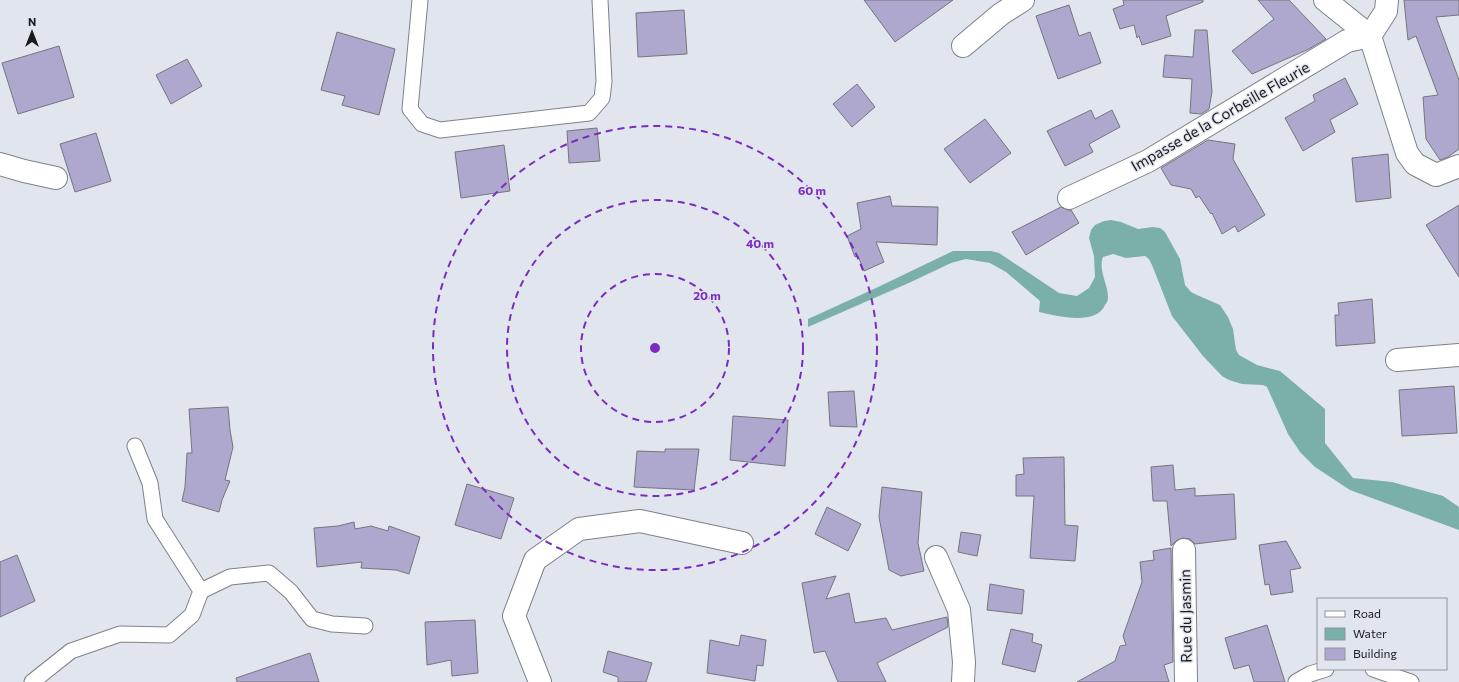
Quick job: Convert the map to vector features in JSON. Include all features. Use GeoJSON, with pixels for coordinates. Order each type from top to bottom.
{"type":"FeatureCollection","features":[{"type":"Feature","properties":{"kind":"street"},"geometry":{"type":"LineString","coordinates":[[963,46],[1001,14],[1022,0]]}},
{"type":"Feature","properties":{"kind":"street"},"geometry":{"type":"LineString","coordinates":[[1326,0],[1370,36],[1407,153],[1416,164],[1436,175],[1459,166]]}},
{"type":"Feature","properties":{"kind":"street"},"geometry":{"type":"LineString","coordinates":[[1370,36],[1386,11],[1387,0]]}},
{"type":"Feature","properties":{"kind":"street","name":"Impasse de la Corbeille Fleurie"},"geometry":{"type":"LineString","coordinates":[[1069,198],[1148,161],[1347,41],[1370,36]]}},
{"type":"Feature","properties":{"kind":"street"},"geometry":{"type":"LineString","coordinates":[[0,164],[56,178]]}},
{"type":"Feature","properties":{"kind":"street"},"geometry":{"type":"LineString","coordinates":[[1397,360],[1459,355]]}},
{"type":"Feature","properties":{"kind":"street"},"geometry":{"type":"LineString","coordinates":[[540,682],[514,616],[535,560],[579,529],[640,521],[742,543]]}},
{"type":"Feature","properties":{"kind":"street","name":"Rue du Jasmin"},"geometry":{"type":"LineString","coordinates":[[1184,550],[1186,682]]}},
{"type":"Feature","properties":{"kind":"street"},"geometry":{"type":"LineString","coordinates":[[936,557],[959,610],[964,662],[963,682]]}},
{"type":"Feature","properties":{"kind":"lane"},"geometry":{"type":"LineString","coordinates":[[420,0],[410,109],[422,124],[440,130],[589,112],[602,98],[604,81],[600,0]]}},
{"type":"Feature","properties":{"kind":"lane"},"geometry":{"type":"LineString","coordinates":[[135,446],[150,483],[155,519],[201,591]]}},
{"type":"Feature","properties":{"kind":"lane"},"geometry":{"type":"LineString","coordinates":[[32,682],[71,651],[120,634],[169,635],[192,616],[201,591],[230,577],[269,573],[291,592],[312,619],[332,624],[365,626]]}},
{"type":"Feature","properties":{"kind":"lane"},"geometry":{"type":"LineString","coordinates":[[1296,682],[1310,674],[1323,670]]}},
{"type":"Feature","properties":{"kind":"lane"},"geometry":{"type":"LineString","coordinates":[[1376,670],[1411,682]]}},
{"type":"Feature","properties":{"kind":"water"},"geometry":{"type":"Polygon","coordinates":[[[1111,220],[1121,222],[1138,229],[1153,227],[1160,228],[1165,232],[1180,259],[1185,285],[1191,292],[1220,305],[1228,317],[1233,329],[1236,350],[1239,355],[1257,365],[1280,371],[1325,409],[1325,443],[1353,478],[1392,482],[1443,496],[1459,507],[1459,530],[1350,490],[1315,467],[1300,452],[1288,434],[1267,387],[1263,385],[1242,384],[1229,380],[1222,376],[1203,356],[1172,316],[1152,265],[1149,259],[1145,256],[1126,258],[1113,254],[1103,257],[1102,272],[1108,292],[1108,300],[1100,311],[1093,316],[1075,318],[1055,316],[1039,312],[1040,301],[1006,272],[990,263],[966,259],[951,263],[808,327],[808,319],[953,251],[991,251],[999,253],[1059,293],[1077,296],[1089,288],[1095,277],[1094,256],[1089,238],[1091,230],[1095,225],[1111,220]]]}},
{"type":"Feature","properties":{"kind":"building"},"geometry":{"type":"Polygon","coordinates":[[[864,0],[953,0],[895,42],[864,0]]]}},
{"type":"Feature","properties":{"kind":"building"},"geometry":{"type":"Polygon","coordinates":[[[1123,0],[1203,0],[1203,2],[1166,16],[1171,36],[1142,45],[1139,36],[1137,38],[1134,25],[1120,29],[1113,9],[1124,5],[1123,0]]]}},
{"type":"Feature","properties":{"kind":"building"},"geometry":{"type":"Polygon","coordinates":[[[1258,0],[1289,0],[1326,39],[1309,49],[1252,74],[1232,51],[1274,19],[1258,0]]]}},
{"type":"Feature","properties":{"kind":"building"},"geometry":{"type":"Polygon","coordinates":[[[1404,0],[1459,0],[1459,15],[1436,17],[1459,80],[1459,149],[1448,157],[1440,160],[1426,139],[1423,97],[1438,95],[1416,36],[1408,40],[1404,0]]]}},
{"type":"Feature","properties":{"kind":"building"},"geometry":{"type":"Polygon","coordinates":[[[1069,5],[1079,36],[1090,32],[1101,63],[1058,79],[1036,16],[1069,5]]]}},
{"type":"Feature","properties":{"kind":"building"},"geometry":{"type":"Polygon","coordinates":[[[684,10],[687,54],[638,57],[636,13],[684,10]]]}},
{"type":"Feature","properties":{"kind":"building"},"geometry":{"type":"Polygon","coordinates":[[[1195,30],[1207,30],[1212,92],[1209,109],[1201,114],[1190,113],[1192,79],[1163,77],[1165,55],[1193,57],[1195,30]]]}},
{"type":"Feature","properties":{"kind":"building"},"geometry":{"type":"Polygon","coordinates":[[[337,32],[395,49],[379,115],[342,105],[345,96],[321,90],[337,32]]]}},
{"type":"Feature","properties":{"kind":"building"},"geometry":{"type":"Polygon","coordinates":[[[59,46],[74,97],[18,114],[2,63],[59,46]]]}},
{"type":"Feature","properties":{"kind":"building"},"geometry":{"type":"Polygon","coordinates":[[[187,59],[202,86],[171,104],[156,75],[187,59]]]}},
{"type":"Feature","properties":{"kind":"building"},"geometry":{"type":"Polygon","coordinates":[[[1345,78],[1358,104],[1330,120],[1335,132],[1303,151],[1285,118],[1315,101],[1313,95],[1345,78]]]}},
{"type":"Feature","properties":{"kind":"building"},"geometry":{"type":"Polygon","coordinates":[[[857,84],[875,107],[852,127],[833,104],[857,84]]]}},
{"type":"Feature","properties":{"kind":"building"},"geometry":{"type":"Polygon","coordinates":[[[1091,110],[1095,119],[1112,110],[1120,127],[1089,144],[1093,152],[1065,166],[1047,131],[1091,110]]]}},
{"type":"Feature","properties":{"kind":"building"},"geometry":{"type":"Polygon","coordinates":[[[985,119],[1011,153],[970,183],[944,149],[985,119]]]}},
{"type":"Feature","properties":{"kind":"building"},"geometry":{"type":"Polygon","coordinates":[[[597,128],[600,161],[569,163],[567,131],[597,128]]]}},
{"type":"Feature","properties":{"kind":"building"},"geometry":{"type":"Polygon","coordinates":[[[96,133],[111,181],[75,192],[60,144],[96,133]]]}},
{"type":"Feature","properties":{"kind":"building"},"geometry":{"type":"Polygon","coordinates":[[[1208,140],[1235,144],[1233,159],[1265,215],[1238,232],[1235,226],[1222,234],[1212,213],[1211,214],[1199,196],[1196,198],[1191,189],[1171,185],[1161,168],[1208,140]]]}},
{"type":"Feature","properties":{"kind":"building"},"geometry":{"type":"Polygon","coordinates":[[[504,145],[510,191],[461,198],[455,152],[504,145]]]}},
{"type":"Feature","properties":{"kind":"building"},"geometry":{"type":"Polygon","coordinates":[[[1388,154],[1391,198],[1356,202],[1352,158],[1388,154]]]}},
{"type":"Feature","properties":{"kind":"building"},"geometry":{"type":"Polygon","coordinates":[[[890,196],[892,206],[938,207],[937,245],[876,242],[884,262],[864,271],[858,256],[855,257],[847,236],[861,229],[857,203],[890,196]]]}},
{"type":"Feature","properties":{"kind":"building"},"geometry":{"type":"Polygon","coordinates":[[[1459,205],[1459,277],[1426,225],[1459,205]]]}},
{"type":"Feature","properties":{"kind":"building"},"geometry":{"type":"Polygon","coordinates":[[[1061,207],[1071,210],[1079,223],[1026,255],[1012,232],[1061,207]]]}},
{"type":"Feature","properties":{"kind":"building"},"geometry":{"type":"Polygon","coordinates":[[[1372,299],[1375,343],[1336,346],[1335,315],[1339,315],[1338,303],[1372,299]]]}},
{"type":"Feature","properties":{"kind":"building"},"geometry":{"type":"Polygon","coordinates":[[[1454,386],[1457,433],[1402,436],[1399,390],[1454,386]]]}},
{"type":"Feature","properties":{"kind":"building"},"geometry":{"type":"Polygon","coordinates":[[[854,391],[857,427],[830,426],[828,392],[854,391]]]}},
{"type":"Feature","properties":{"kind":"building"},"geometry":{"type":"Polygon","coordinates":[[[228,407],[233,447],[225,480],[230,481],[219,512],[182,501],[185,487],[187,453],[192,453],[189,409],[228,407]]]}},
{"type":"Feature","properties":{"kind":"building"},"geometry":{"type":"Polygon","coordinates":[[[733,416],[788,420],[785,466],[730,460],[733,416]]]}},
{"type":"Feature","properties":{"kind":"building"},"geometry":{"type":"Polygon","coordinates":[[[665,449],[699,449],[694,490],[634,487],[637,451],[665,452],[665,449]]]}},
{"type":"Feature","properties":{"kind":"building"},"geometry":{"type":"Polygon","coordinates":[[[1064,457],[1065,525],[1078,526],[1075,561],[1030,558],[1034,496],[1016,496],[1016,475],[1024,474],[1023,458],[1064,457]]]}},
{"type":"Feature","properties":{"kind":"building"},"geometry":{"type":"Polygon","coordinates":[[[1173,465],[1175,490],[1195,488],[1195,496],[1234,494],[1236,539],[1195,544],[1190,539],[1183,538],[1177,540],[1171,546],[1167,501],[1153,501],[1151,467],[1173,465]]]}},
{"type":"Feature","properties":{"kind":"building"},"geometry":{"type":"Polygon","coordinates":[[[467,484],[514,498],[501,539],[455,525],[467,484]]]}},
{"type":"Feature","properties":{"kind":"building"},"geometry":{"type":"Polygon","coordinates":[[[882,487],[922,492],[918,543],[924,571],[901,576],[889,570],[879,517],[882,487]]]}},
{"type":"Feature","properties":{"kind":"building"},"geometry":{"type":"Polygon","coordinates":[[[827,507],[861,524],[848,551],[815,534],[827,507]]]}},
{"type":"Feature","properties":{"kind":"building"},"geometry":{"type":"Polygon","coordinates":[[[354,522],[355,529],[371,526],[388,531],[389,526],[420,537],[409,574],[396,570],[361,568],[362,562],[317,567],[314,528],[338,526],[354,522]]]}},
{"type":"Feature","properties":{"kind":"building"},"geometry":{"type":"Polygon","coordinates":[[[961,532],[981,535],[977,556],[958,552],[961,532]]]}},
{"type":"Feature","properties":{"kind":"building"},"geometry":{"type":"Polygon","coordinates":[[[1286,541],[1301,568],[1290,570],[1293,592],[1271,595],[1269,584],[1265,585],[1259,545],[1286,541]]]}},
{"type":"Feature","properties":{"kind":"building"},"geometry":{"type":"Polygon","coordinates":[[[1171,548],[1173,662],[1164,665],[1169,682],[1077,682],[1115,661],[1120,646],[1126,645],[1123,636],[1142,582],[1140,562],[1154,560],[1153,551],[1171,548]]]}},
{"type":"Feature","properties":{"kind":"building"},"geometry":{"type":"Polygon","coordinates":[[[17,555],[35,601],[0,617],[0,562],[17,555]]]}},
{"type":"Feature","properties":{"kind":"building"},"geometry":{"type":"Polygon","coordinates":[[[836,576],[826,599],[849,593],[855,623],[886,618],[892,630],[947,617],[948,627],[877,663],[886,682],[838,682],[825,651],[814,653],[802,583],[836,576]]]}},
{"type":"Feature","properties":{"kind":"building"},"geometry":{"type":"Polygon","coordinates":[[[990,584],[1024,590],[1022,614],[987,610],[990,584]]]}},
{"type":"Feature","properties":{"kind":"building"},"geometry":{"type":"Polygon","coordinates":[[[475,620],[478,673],[452,676],[451,660],[427,665],[425,622],[475,620]]]}},
{"type":"Feature","properties":{"kind":"building"},"geometry":{"type":"Polygon","coordinates":[[[1267,625],[1285,682],[1254,682],[1249,665],[1234,669],[1225,638],[1267,625]]]}},
{"type":"Feature","properties":{"kind":"building"},"geometry":{"type":"Polygon","coordinates":[[[1011,629],[1033,634],[1032,642],[1042,645],[1035,672],[1002,664],[1011,629]]]}},
{"type":"Feature","properties":{"kind":"building"},"geometry":{"type":"Polygon","coordinates":[[[741,635],[766,640],[763,666],[757,665],[755,681],[707,673],[710,640],[739,646],[741,635]]]}},
{"type":"Feature","properties":{"kind":"building"},"geometry":{"type":"Polygon","coordinates":[[[608,651],[652,663],[646,682],[618,682],[618,677],[603,672],[608,651]]]}},
{"type":"Feature","properties":{"kind":"building"},"geometry":{"type":"Polygon","coordinates":[[[310,653],[319,682],[237,682],[236,678],[310,653]]]}}]}
